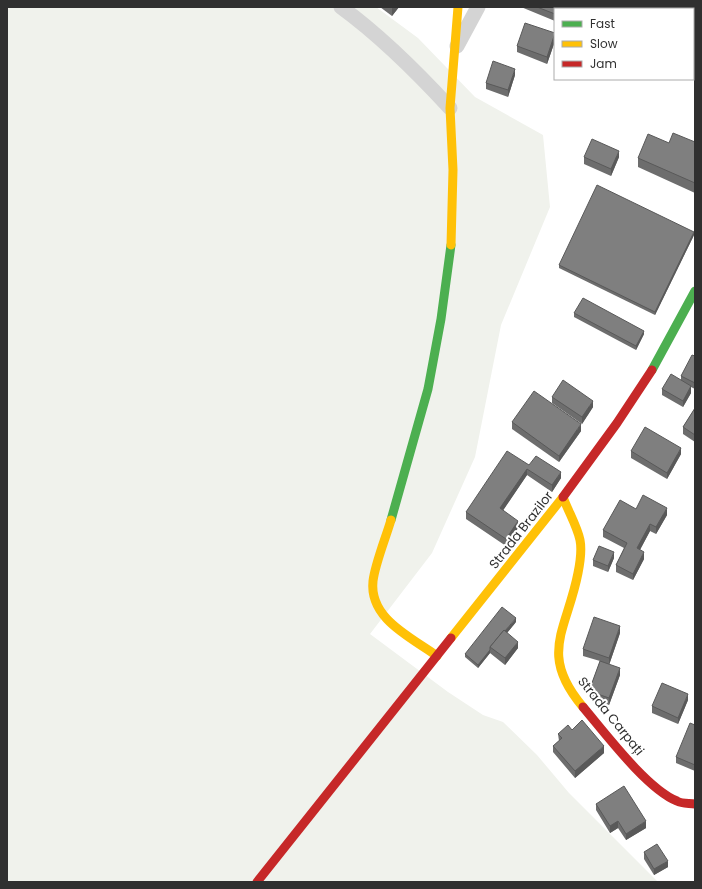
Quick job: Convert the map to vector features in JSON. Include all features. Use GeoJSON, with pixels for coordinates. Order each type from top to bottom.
{"type":"FeatureCollection","features":[{"type":"Feature","properties":{"kind":"street"},"geometry":{"type":"LineString","coordinates":[[341,7],[367,26],[401,56],[450,108]]}},
{"type":"Feature","properties":{"kind":"street"},"geometry":{"type":"LineString","coordinates":[[437,656],[391,621],[377,607],[373,594],[372,580],[403,482],[428,389],[441,319],[451,247],[453,170],[450,108],[456,49],[458,7]]}},
{"type":"Feature","properties":{"kind":"street"},"geometry":{"type":"LineString","coordinates":[[456,49],[478,7]]}},
{"type":"Feature","properties":{"kind":"street","name":"Strada Brazilor"},"geometry":{"type":"LineString","coordinates":[[257,882],[563,497],[623,416],[672,336],[695,291]]}},
{"type":"Feature","properties":{"kind":"street","name":"Strada Carpați"},"geometry":{"type":"LineString","coordinates":[[563,497],[580,540],[580,561],[574,592],[562,625],[558,645],[558,661],[563,677],[573,695],[628,760],[663,794],[678,802],[695,804]]}},
{"type":"Feature","properties":{"kind":"shaded area"},"geometry":{"type":"Polygon","coordinates":[[[7,7],[376,7],[418,38],[475,97],[543,135],[550,207],[501,325],[475,457],[432,553],[370,634],[448,692],[483,715],[503,722],[537,755],[569,793],[658,882],[7,882],[7,7]]]}},
{"type":"Feature","properties":{"kind":"building"},"geometry":{"type":"Polygon","coordinates":[[[537,7],[566,7],[554,8],[554,14],[537,7]]]}},
{"type":"Feature","properties":{"kind":"building"},"geometry":{"type":"Polygon","coordinates":[[[525,23],[554,33],[547,57],[517,46],[525,23]]]}},
{"type":"Feature","properties":{"kind":"building"},"geometry":{"type":"Polygon","coordinates":[[[694,36],[695,36],[694,60],[694,36]]]}},
{"type":"Feature","properties":{"kind":"building"},"geometry":{"type":"Polygon","coordinates":[[[493,61],[515,69],[508,90],[486,83],[493,61]]]}},
{"type":"Feature","properties":{"kind":"building"},"geometry":{"type":"Polygon","coordinates":[[[673,133],[695,142],[695,183],[638,158],[648,134],[669,143],[673,133]]]}},
{"type":"Feature","properties":{"kind":"building"},"geometry":{"type":"Polygon","coordinates":[[[592,139],[619,151],[611,169],[584,157],[592,139]]]}},
{"type":"Feature","properties":{"kind":"building"},"geometry":{"type":"Polygon","coordinates":[[[597,185],[694,232],[655,312],[559,265],[597,185]]]}},
{"type":"Feature","properties":{"kind":"building"},"geometry":{"type":"Polygon","coordinates":[[[583,298],[644,331],[636,346],[574,313],[583,298]]]}},
{"type":"Feature","properties":{"kind":"building"},"geometry":{"type":"Polygon","coordinates":[[[692,355],[695,356],[695,383],[681,376],[692,355]]]}},
{"type":"Feature","properties":{"kind":"building"},"geometry":{"type":"Polygon","coordinates":[[[671,374],[691,386],[683,401],[662,389],[671,374]]]}},
{"type":"Feature","properties":{"kind":"building"},"geometry":{"type":"Polygon","coordinates":[[[563,380],[593,401],[582,417],[552,397],[563,380]]]}},
{"type":"Feature","properties":{"kind":"building"},"geometry":{"type":"Polygon","coordinates":[[[534,391],[581,424],[559,456],[512,422],[534,391]]]}},
{"type":"Feature","properties":{"kind":"building"},"geometry":{"type":"Polygon","coordinates":[[[695,408],[695,435],[683,427],[695,408]]]}},
{"type":"Feature","properties":{"kind":"building"},"geometry":{"type":"Polygon","coordinates":[[[645,427],[681,448],[667,473],[631,451],[645,427]]]}},
{"type":"Feature","properties":{"kind":"building"},"geometry":{"type":"Polygon","coordinates":[[[507,451],[529,465],[536,456],[561,472],[552,485],[527,469],[500,508],[518,521],[506,539],[466,512],[507,451]]]}},
{"type":"Feature","properties":{"kind":"building"},"geometry":{"type":"Polygon","coordinates":[[[643,495],[667,508],[656,527],[650,524],[637,548],[644,552],[633,574],[616,565],[627,543],[603,530],[620,500],[636,509],[643,495]]]}},
{"type":"Feature","properties":{"kind":"building"},"geometry":{"type":"Polygon","coordinates":[[[599,546],[614,552],[608,566],[593,560],[599,546]]]}},
{"type":"Feature","properties":{"kind":"building"},"geometry":{"type":"Polygon","coordinates":[[[502,607],[516,618],[490,647],[490,650],[478,665],[465,654],[502,607]]]}},
{"type":"Feature","properties":{"kind":"building"},"geometry":{"type":"Polygon","coordinates":[[[594,617],[620,626],[609,658],[583,649],[594,617]]]}},
{"type":"Feature","properties":{"kind":"building"},"geometry":{"type":"Polygon","coordinates":[[[504,630],[518,642],[505,658],[490,647],[504,630]]]}},
{"type":"Feature","properties":{"kind":"building"},"geometry":{"type":"Polygon","coordinates":[[[600,661],[620,668],[609,698],[589,691],[600,661]]]}},
{"type":"Feature","properties":{"kind":"building"},"geometry":{"type":"Polygon","coordinates":[[[662,683],[688,694],[678,718],[652,706],[662,683]]]}},
{"type":"Feature","properties":{"kind":"building"},"geometry":{"type":"Polygon","coordinates":[[[582,720],[604,746],[575,771],[553,746],[562,738],[558,734],[568,725],[572,730],[582,720]]]}},
{"type":"Feature","properties":{"kind":"building"},"geometry":{"type":"Polygon","coordinates":[[[690,723],[695,725],[695,765],[676,757],[690,723]]]}},
{"type":"Feature","properties":{"kind":"building"},"geometry":{"type":"Polygon","coordinates":[[[624,786],[646,821],[626,834],[618,821],[610,826],[596,804],[624,786]]]}},
{"type":"Feature","properties":{"kind":"building"},"geometry":{"type":"Polygon","coordinates":[[[657,844],[668,861],[654,869],[644,852],[657,844]]]}},
{"type":"Feature","properties":{"kind":"traffic: fast"},"geometry":{"type":"LineString","coordinates":[[391,520],[428,389],[441,319],[451,245]]}},
{"type":"Feature","properties":{"kind":"traffic: fast"},"geometry":{"type":"LineString","coordinates":[[652,370],[695,291]]}},
{"type":"Feature","properties":{"kind":"traffic: slow"},"geometry":{"type":"LineString","coordinates":[[451,245],[453,170],[450,108],[458,7]]}},
{"type":"Feature","properties":{"kind":"traffic: slow"},"geometry":{"type":"LineString","coordinates":[[563,497],[579,535],[581,552],[578,573],[563,626],[559,656],[562,672],[569,688],[583,707]]}},
{"type":"Feature","properties":{"kind":"traffic: slow"},"geometry":{"type":"LineString","coordinates":[[451,638],[563,497]]}},
{"type":"Feature","properties":{"kind":"traffic: slow"},"geometry":{"type":"LineString","coordinates":[[391,520],[374,574],[374,594],[378,606],[394,626],[437,656]]}},
{"type":"Feature","properties":{"kind":"traffic: jam"},"geometry":{"type":"LineString","coordinates":[[563,497],[617,423],[652,370]]}},
{"type":"Feature","properties":{"kind":"traffic: jam"},"geometry":{"type":"LineString","coordinates":[[257,882],[451,638]]}},
{"type":"Feature","properties":{"kind":"traffic: jam"},"geometry":{"type":"LineString","coordinates":[[583,707],[614,745],[653,785],[665,795],[679,802],[695,804]]}}]}
